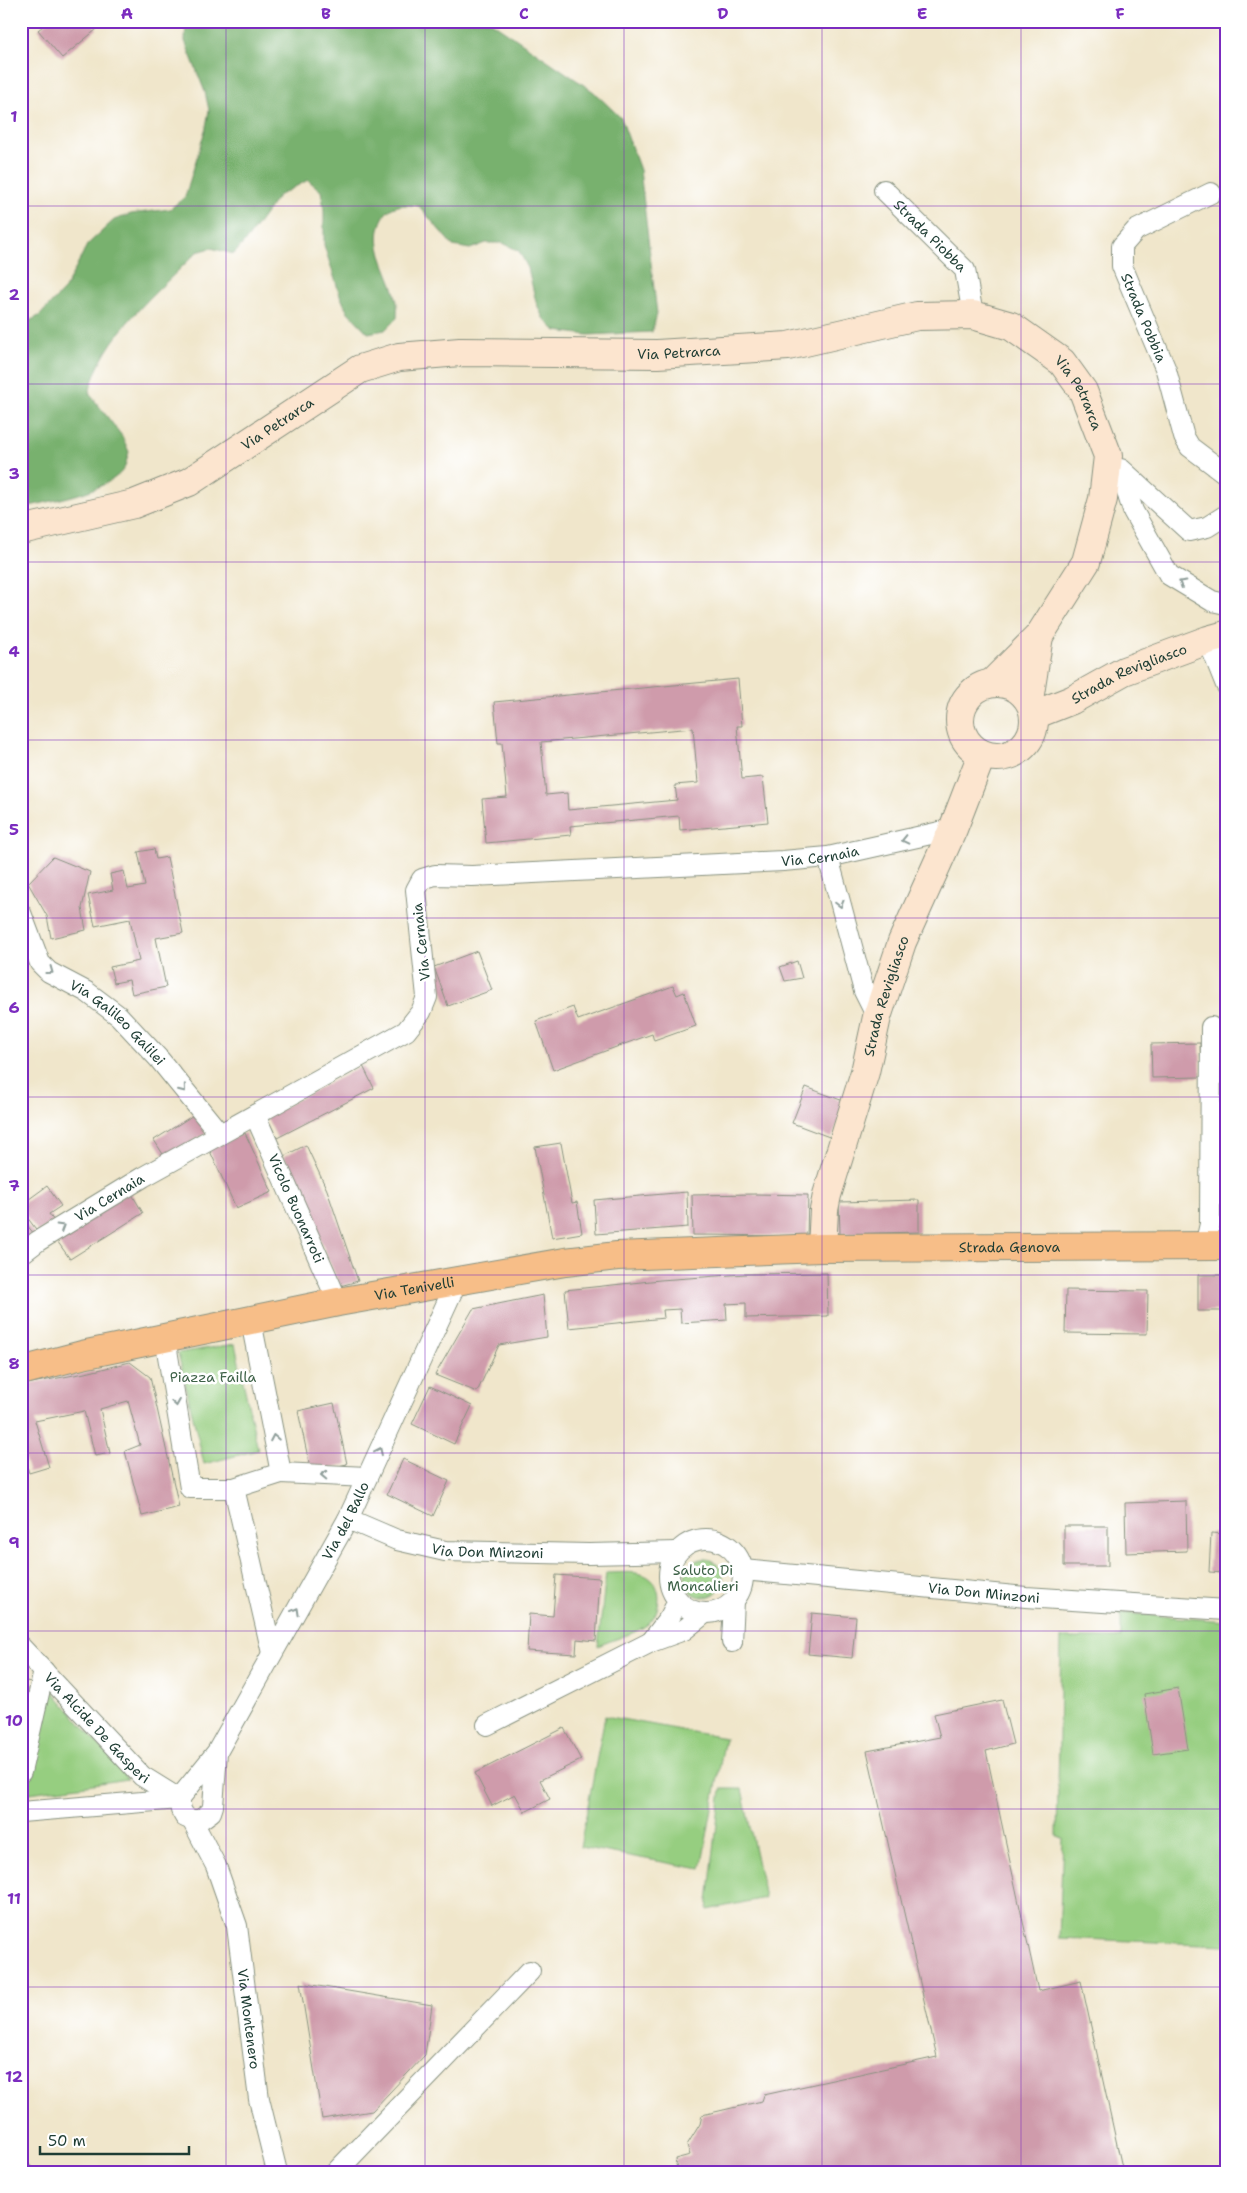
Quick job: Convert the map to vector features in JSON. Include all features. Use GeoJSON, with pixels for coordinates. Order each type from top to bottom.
{"type":"FeatureCollection","features":[{"type":"Feature","properties":{"kind":"main road","name":"Strada Genova"},"geometry":{"type":"LineString","coordinates":[[818,1248],[1216,1246]]}},
{"type":"Feature","properties":{"kind":"main road","name":"Via Tenivelli"},"geometry":{"type":"LineString","coordinates":[[21,1370],[82,1355],[338,1302],[564,1262],[617,1256],[818,1248]]}},
{"type":"Feature","properties":{"kind":"street","name":"Strada Piobba"},"geometry":{"type":"LineString","coordinates":[[884,190],[965,270],[973,315]]}},
{"type":"Feature","properties":{"kind":"street","name":"Strada Pobbia"},"geometry":{"type":"LineString","coordinates":[[1211,193],[1136,230],[1122,246],[1122,266],[1166,370],[1184,437],[1190,448],[1226,474]]}},
{"type":"Feature","properties":{"kind":"street","name":"Via Petrarca"},"geometry":{"type":"LineString","coordinates":[[21,530],[134,504],[189,482],[360,369],[399,357],[460,352],[657,354],[788,346],[917,316],[973,315],[1011,326],[1062,362],[1083,391],[1116,465],[1086,562],[1039,636],[992,683]]}},
{"type":"Feature","properties":{"kind":"street"},"geometry":{"type":"LineString","coordinates":[[1116,465],[1189,531],[1207,527],[1226,515]]}},
{"type":"Feature","properties":{"kind":"street"},"geometry":{"type":"LineString","coordinates":[[1116,465],[1133,511],[1169,575],[1212,600],[1226,604]]}},
{"type":"Feature","properties":{"kind":"street","name":"Via Petrarca"},"geometry":{"type":"LineString","coordinates":[[1031,708],[1039,636]]}},
{"type":"Feature","properties":{"kind":"street"},"geometry":{"type":"LineString","coordinates":[[1217,638],[1226,685]]}},
{"type":"Feature","properties":{"kind":"street","name":"Strada Revigliasco"},"geometry":{"type":"LineString","coordinates":[[1031,708],[1072,700],[1124,671],[1217,638]]}},
{"type":"Feature","properties":{"kind":"street"},"geometry":{"type":"LineString","coordinates":[[992,683],[1013,686],[1031,708],[1034,726],[1030,737],[1024,746],[1004,756],[982,754],[972,748],[964,738],[960,727],[960,715],[964,703],[971,693],[981,686],[992,683]]}},
{"type":"Feature","properties":{"kind":"street","name":"Strada Revigliasco"},"geometry":{"type":"LineString","coordinates":[[818,1248],[825,1202],[864,1072],[877,1017],[902,942],[953,829],[982,754]]}},
{"type":"Feature","properties":{"kind":"street","name":"Via Cernaia"},"geometry":{"type":"LineString","coordinates":[[21,1254],[38,1241],[143,1177],[406,1031],[422,1012],[427,997],[416,890],[422,879],[435,875],[472,876],[783,861],[828,857],[953,829]]}},
{"type":"Feature","properties":{"kind":"street"},"geometry":{"type":"LineString","coordinates":[[828,857],[864,991],[877,1017]]}},
{"type":"Feature","properties":{"kind":"street","name":"Via Galileo Galilei"},"geometry":{"type":"LineString","coordinates":[[21,913],[40,964],[49,972],[87,992],[121,1015],[220,1134]]}},
{"type":"Feature","properties":{"kind":"street","name":"Strada Genova"},"geometry":{"type":"LineString","coordinates":[[1211,1027],[1210,1224],[1216,1246]]}},
{"type":"Feature","properties":{"kind":"street","name":"Vicolo Buonarroti"},"geometry":{"type":"LineString","coordinates":[[255,1115],[338,1302]]}},
{"type":"Feature","properties":{"kind":"street","name":"Via del Ballo"},"geometry":{"type":"LineString","coordinates":[[217,1752],[348,1519],[457,1281]]}},
{"type":"Feature","properties":{"kind":"street"},"geometry":{"type":"LineString","coordinates":[[251,1321],[281,1473]]}},
{"type":"Feature","properties":{"kind":"street"},"geometry":{"type":"LineString","coordinates":[[165,1338],[190,1488],[234,1488],[281,1473],[367,1477]]}},
{"type":"Feature","properties":{"kind":"street"},"geometry":{"type":"LineString","coordinates":[[234,1488],[272,1654]]}},
{"type":"Feature","properties":{"kind":"street","name":"Via Don Minzoni"},"geometry":{"type":"LineString","coordinates":[[348,1519],[397,1540],[445,1551],[633,1554],[678,1552]]}},
{"type":"Feature","properties":{"kind":"street"},"geometry":{"type":"LineString","coordinates":[[710,1539],[721,1542],[735,1554],[743,1570],[743,1581],[734,1601],[732,1642],[708,1613],[695,1612],[678,1601],[671,1590],[670,1568],[678,1552],[686,1544],[698,1540],[710,1539]]}},
{"type":"Feature","properties":{"kind":"street"},"geometry":{"type":"LineString","coordinates":[[633,1554],[669,1577]]}},
{"type":"Feature","properties":{"kind":"street","name":"Via Don Minzoni"},"geometry":{"type":"LineString","coordinates":[[743,1570],[1026,1597],[1226,1610]]}},
{"type":"Feature","properties":{"kind":"street"},"geometry":{"type":"LineString","coordinates":[[652,1642],[670,1617],[678,1601]]}},
{"type":"Feature","properties":{"kind":"street"},"geometry":{"type":"LineString","coordinates":[[486,1724],[652,1642],[684,1630],[708,1613],[727,1607],[734,1601]]}},
{"type":"Feature","properties":{"kind":"street","name":"Via Alcide De Gasperi"},"geometry":{"type":"LineString","coordinates":[[21,1648],[142,1776],[184,1793]]}},
{"type":"Feature","properties":{"kind":"street"},"geometry":{"type":"LineString","coordinates":[[21,1772],[44,1672]]}},
{"type":"Feature","properties":{"kind":"street"},"geometry":{"type":"LineString","coordinates":[[21,1812],[184,1793],[199,1786],[207,1790],[212,1805],[200,1820],[192,1820],[180,1810],[184,1793],[217,1752]]}},
{"type":"Feature","properties":{"kind":"street","name":"Via Montenero"},"geometry":{"type":"LineString","coordinates":[[216,1866],[212,1805],[217,1752]]}},
{"type":"Feature","properties":{"kind":"street","name":"Via Montenero"},"geometry":{"type":"LineString","coordinates":[[192,1820],[216,1866],[237,1926],[260,2099],[277,2172]]}},
{"type":"Feature","properties":{"kind":"street"},"geometry":{"type":"LineString","coordinates":[[336,2172],[530,1971]]}},
{"type":"Feature","properties":{"kind":"green space"},"geometry":{"type":"Polygon","coordinates":[[[186,21],[490,21],[594,92],[621,118],[640,170],[657,314],[652,332],[588,335],[556,331],[543,318],[536,302],[528,268],[519,251],[503,243],[486,243],[470,249],[453,246],[419,206],[409,205],[395,207],[387,212],[380,227],[378,237],[382,257],[397,300],[397,318],[385,330],[368,333],[347,311],[340,295],[324,245],[324,208],[321,191],[308,180],[278,196],[234,254],[211,248],[197,252],[133,316],[106,352],[96,372],[89,393],[122,436],[129,452],[123,470],[115,478],[90,490],[21,508],[21,325],[39,316],[65,289],[87,245],[114,220],[131,214],[170,209],[185,197],[206,127],[209,110],[205,92],[185,41],[186,21]]]}},
{"type":"Feature","properties":{"kind":"green space","name":"Piazza Failla"},"geometry":{"type":"Polygon","coordinates":[[[235,1344],[258,1450],[204,1464],[178,1353],[235,1344]]]}},
{"type":"Feature","properties":{"kind":"green space","name":"Saluto Di Moncalieri"},"geometry":{"type":"Polygon","coordinates":[[[704,1559],[718,1564],[723,1578],[718,1592],[704,1597],[690,1592],[685,1578],[690,1564],[704,1559]]]}},
{"type":"Feature","properties":{"kind":"green space"},"geometry":{"type":"Polygon","coordinates":[[[606,1573],[632,1573],[649,1577],[654,1582],[659,1596],[656,1611],[648,1624],[598,1646],[606,1573]]]}},
{"type":"Feature","properties":{"kind":"green space"},"geometry":{"type":"Polygon","coordinates":[[[1121,1613],[1226,1621],[1226,1945],[1059,1938],[1063,1838],[1057,1837],[1061,1638],[1121,1638],[1121,1613]]]}},
{"type":"Feature","properties":{"kind":"green space"},"geometry":{"type":"Polygon","coordinates":[[[47,1684],[128,1779],[23,1794],[47,1684]]]}},
{"type":"Feature","properties":{"kind":"green space"},"geometry":{"type":"Polygon","coordinates":[[[605,1716],[725,1738],[701,1869],[580,1847],[605,1716]]]}},
{"type":"Feature","properties":{"kind":"green space"},"geometry":{"type":"Polygon","coordinates":[[[721,1789],[742,1789],[765,1898],[707,1910],[721,1789]]]}},
{"type":"Feature","properties":{"kind":"building"},"geometry":{"type":"Polygon","coordinates":[[[49,21],[91,21],[97,29],[62,58],[38,30],[49,21]]]}},
{"type":"Feature","properties":{"kind":"building"},"geometry":{"type":"Polygon","coordinates":[[[738,679],[742,726],[737,726],[742,779],[763,777],[768,822],[680,830],[679,816],[570,826],[571,835],[486,843],[482,799],[507,797],[502,743],[498,743],[494,702],[738,679]],[[693,728],[541,742],[546,795],[567,793],[568,810],[677,800],[675,785],[698,783],[693,728]]]}},
{"type":"Feature","properties":{"kind":"building"},"geometry":{"type":"Polygon","coordinates":[[[154,849],[156,859],[167,857],[183,933],[156,938],[166,987],[132,994],[129,980],[114,983],[110,967],[139,961],[130,919],[95,926],[88,895],[113,890],[110,874],[124,871],[128,889],[145,886],[138,852],[154,849]]]}},
{"type":"Feature","properties":{"kind":"building"},"geometry":{"type":"Polygon","coordinates":[[[53,857],[90,872],[82,908],[86,930],[51,938],[47,916],[28,883],[53,857]]]}},
{"type":"Feature","properties":{"kind":"building"},"geometry":{"type":"Polygon","coordinates":[[[477,951],[492,990],[448,1006],[434,967],[477,951]]]}},
{"type":"Feature","properties":{"kind":"building"},"geometry":{"type":"Polygon","coordinates":[[[797,961],[802,978],[785,981],[780,967],[797,961]]]}},
{"type":"Feature","properties":{"kind":"building"},"geometry":{"type":"Polygon","coordinates":[[[673,986],[677,995],[684,992],[696,1026],[654,1041],[652,1034],[553,1070],[536,1021],[573,1007],[578,1020],[673,986]]]}},
{"type":"Feature","properties":{"kind":"building"},"geometry":{"type":"Polygon","coordinates":[[[1226,1026],[1226,1071],[1220,1071],[1216,1027],[1226,1026]]]}},
{"type":"Feature","properties":{"kind":"building"},"geometry":{"type":"Polygon","coordinates":[[[1200,1043],[1201,1077],[1152,1078],[1151,1044],[1200,1043]]]}},
{"type":"Feature","properties":{"kind":"building"},"geometry":{"type":"Polygon","coordinates":[[[363,1066],[374,1088],[277,1138],[266,1116],[363,1066]]]}},
{"type":"Feature","properties":{"kind":"building"},"geometry":{"type":"Polygon","coordinates":[[[806,1087],[846,1102],[832,1138],[792,1123],[806,1087]]]}},
{"type":"Feature","properties":{"kind":"building"},"geometry":{"type":"Polygon","coordinates":[[[195,1114],[206,1133],[166,1159],[154,1140],[195,1114]]]}},
{"type":"Feature","properties":{"kind":"building"},"geometry":{"type":"Polygon","coordinates":[[[245,1133],[272,1192],[236,1208],[209,1149],[245,1133]]]}},
{"type":"Feature","properties":{"kind":"building"},"geometry":{"type":"Polygon","coordinates":[[[561,1143],[572,1203],[577,1202],[582,1233],[552,1238],[535,1147],[561,1143]]]}},
{"type":"Feature","properties":{"kind":"building"},"geometry":{"type":"Polygon","coordinates":[[[306,1145],[327,1190],[358,1281],[340,1286],[284,1156],[306,1145]]]}},
{"type":"Feature","properties":{"kind":"building"},"geometry":{"type":"Polygon","coordinates":[[[47,1186],[61,1206],[49,1214],[54,1221],[38,1232],[21,1209],[21,1205],[47,1186]]]}},
{"type":"Feature","properties":{"kind":"building"},"geometry":{"type":"Polygon","coordinates":[[[130,1191],[143,1213],[70,1259],[55,1238],[130,1191]]]}},
{"type":"Feature","properties":{"kind":"building"},"geometry":{"type":"Polygon","coordinates":[[[687,1192],[688,1227],[596,1234],[594,1200],[687,1192]]]}},
{"type":"Feature","properties":{"kind":"building"},"geometry":{"type":"Polygon","coordinates":[[[1214,1193],[1226,1193],[1226,1226],[1214,1227],[1214,1193]]]}},
{"type":"Feature","properties":{"kind":"building"},"geometry":{"type":"Polygon","coordinates":[[[692,1195],[808,1195],[807,1236],[693,1235],[692,1195]]]}},
{"type":"Feature","properties":{"kind":"building"},"geometry":{"type":"Polygon","coordinates":[[[919,1200],[919,1232],[840,1234],[839,1202],[919,1200]]]}},
{"type":"Feature","properties":{"kind":"building"},"geometry":{"type":"Polygon","coordinates":[[[21,1218],[35,1235],[21,1246],[21,1218]]]}},
{"type":"Feature","properties":{"kind":"building"},"geometry":{"type":"Polygon","coordinates":[[[827,1273],[828,1316],[746,1318],[746,1303],[726,1304],[727,1320],[681,1323],[680,1309],[663,1310],[664,1318],[569,1328],[565,1290],[660,1280],[746,1274],[827,1273]]]}},
{"type":"Feature","properties":{"kind":"building"},"geometry":{"type":"Polygon","coordinates":[[[1198,1275],[1226,1275],[1226,1311],[1198,1311],[1198,1275]]]}},
{"type":"Feature","properties":{"kind":"building"},"geometry":{"type":"Polygon","coordinates":[[[1066,1290],[1148,1291],[1147,1334],[1065,1333],[1066,1290]]]}},
{"type":"Feature","properties":{"kind":"building"},"geometry":{"type":"Polygon","coordinates":[[[543,1295],[547,1337],[499,1345],[477,1392],[435,1375],[473,1309],[543,1295]]]}},
{"type":"Feature","properties":{"kind":"building"},"geometry":{"type":"Polygon","coordinates":[[[130,1362],[150,1377],[179,1507],[142,1516],[125,1451],[140,1445],[128,1401],[100,1409],[110,1453],[95,1456],[84,1411],[35,1421],[49,1467],[29,1473],[21,1447],[21,1385],[90,1372],[130,1362]]]}},
{"type":"Feature","properties":{"kind":"building"},"geometry":{"type":"Polygon","coordinates":[[[430,1386],[472,1406],[454,1444],[412,1424],[430,1386]]]}},
{"type":"Feature","properties":{"kind":"building"},"geometry":{"type":"Polygon","coordinates":[[[334,1403],[347,1464],[311,1472],[298,1411],[334,1403]]]}},
{"type":"Feature","properties":{"kind":"building"},"geometry":{"type":"Polygon","coordinates":[[[403,1459],[449,1481],[433,1516],[387,1494],[403,1459]]]}},
{"type":"Feature","properties":{"kind":"building"},"geometry":{"type":"Polygon","coordinates":[[[1186,1501],[1187,1551],[1126,1553],[1125,1503],[1186,1501]]]}},
{"type":"Feature","properties":{"kind":"building"},"geometry":{"type":"Polygon","coordinates":[[[1064,1526],[1108,1526],[1108,1566],[1064,1566],[1064,1526]]]}},
{"type":"Feature","properties":{"kind":"building"},"geometry":{"type":"Polygon","coordinates":[[[1211,1533],[1226,1534],[1226,1573],[1209,1572],[1211,1533]]]}},
{"type":"Feature","properties":{"kind":"building"},"geometry":{"type":"Polygon","coordinates":[[[556,1575],[600,1578],[596,1641],[577,1639],[576,1654],[527,1651],[529,1614],[553,1616],[556,1575]]]}},
{"type":"Feature","properties":{"kind":"building"},"geometry":{"type":"Polygon","coordinates":[[[812,1613],[856,1617],[852,1658],[808,1654],[812,1613]]]}},
{"type":"Feature","properties":{"kind":"building"},"geometry":{"type":"Polygon","coordinates":[[[21,1680],[31,1682],[22,1714],[21,1714],[21,1680]]]}},
{"type":"Feature","properties":{"kind":"building"},"geometry":{"type":"Polygon","coordinates":[[[1178,1688],[1188,1749],[1153,1754],[1144,1694],[1178,1688]]]}},
{"type":"Feature","properties":{"kind":"building"},"geometry":{"type":"Polygon","coordinates":[[[1002,1700],[1013,1744],[986,1751],[1038,1991],[1081,1981],[1123,2172],[669,2172],[677,2169],[675,2159],[690,2155],[687,2145],[700,2124],[702,2115],[762,2101],[764,2095],[937,2057],[867,1751],[940,1737],[934,1714],[1002,1700]]]}},
{"type":"Feature","properties":{"kind":"building"},"geometry":{"type":"Polygon","coordinates":[[[564,1728],[581,1760],[540,1780],[550,1799],[525,1812],[515,1794],[492,1806],[475,1773],[564,1728]]]}},
{"type":"Feature","properties":{"kind":"building"},"geometry":{"type":"Polygon","coordinates":[[[300,1983],[432,2005],[425,2055],[372,2111],[322,2119],[300,1983]]]}}]}
